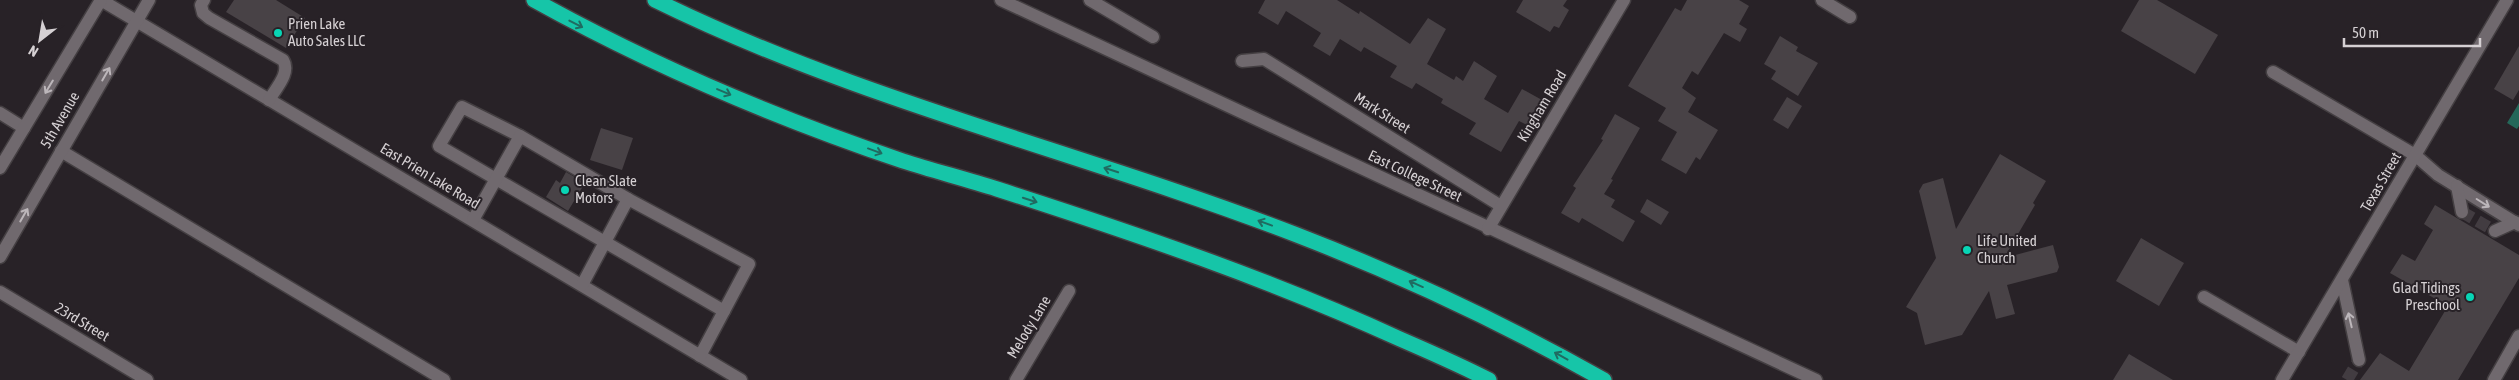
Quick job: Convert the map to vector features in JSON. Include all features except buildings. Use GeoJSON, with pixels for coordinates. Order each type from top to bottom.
{"type":"FeatureCollection","features":[{"type":"Feature","properties":{"kind":"highway"},"geometry":{"type":"LineString","coordinates":[[534,0],[576,24],[676,72],[760,108],[904,161],[995,188],[1217,263],[1321,303],[1489,380]]}},
{"type":"Feature","properties":{"kind":"highway"},"geometry":{"type":"LineString","coordinates":[[655,0],[693,19],[817,69],[1297,234],[1460,304],[1604,380]]}},
{"type":"Feature","properties":{"kind":"street","name":"East Prien Lake Road"},"geometry":{"type":"LineString","coordinates":[[101,0],[741,380]]}},
{"type":"Feature","properties":{"kind":"street","name":"5th Avenue"},"geometry":{"type":"LineString","coordinates":[[0,168],[101,0]]}},
{"type":"Feature","properties":{"kind":"street","name":"5th Avenue"},"geometry":{"type":"LineString","coordinates":[[0,257],[149,0]]}},
{"type":"Feature","properties":{"kind":"street"},"geometry":{"type":"LineString","coordinates":[[204,0],[201,5],[203,13],[209,18],[284,60],[287,65],[286,71],[269,100]]}},
{"type":"Feature","properties":{"kind":"street","name":"East College Street"},"geometry":{"type":"LineString","coordinates":[[1001,0],[1488,229],[1816,380]]}},
{"type":"Feature","properties":{"kind":"street"},"geometry":{"type":"LineString","coordinates":[[1090,0],[1153,37]]}},
{"type":"Feature","properties":{"kind":"street","name":"Kingham Road"},"geometry":{"type":"LineString","coordinates":[[1488,229],[1624,0]]}},
{"type":"Feature","properties":{"kind":"street"},"geometry":{"type":"LineString","coordinates":[[1822,0],[1850,17]]}},
{"type":"Feature","properties":{"kind":"street","name":"Texas Street"},"geometry":{"type":"LineString","coordinates":[[2282,380],[2508,0]]}},
{"type":"Feature","properties":{"kind":"street","name":"Mark Street"},"geometry":{"type":"LineString","coordinates":[[1242,62],[1264,59],[1501,206]]}},
{"type":"Feature","properties":{"kind":"street"},"geometry":{"type":"LineString","coordinates":[[2273,72],[2415,154],[2438,174],[2517,223]]}},
{"type":"Feature","properties":{"kind":"street"},"geometry":{"type":"LineString","coordinates":[[700,356],[724,312],[749,264],[628,199],[520,136],[462,107],[439,146],[724,312]]}},
{"type":"Feature","properties":{"kind":"street"},"geometry":{"type":"LineString","coordinates":[[0,113],[24,128]]}},
{"type":"Feature","properties":{"kind":"street"},"geometry":{"type":"LineString","coordinates":[[473,220],[520,136]]}},
{"type":"Feature","properties":{"kind":"street"},"geometry":{"type":"LineString","coordinates":[[61,152],[444,380]]}},
{"type":"Feature","properties":{"kind":"street"},"geometry":{"type":"LineString","coordinates":[[2457,186],[2462,212]]}},
{"type":"Feature","properties":{"kind":"street"},"geometry":{"type":"LineString","coordinates":[[582,285],[628,199]]}},
{"type":"Feature","properties":{"kind":"street"},"geometry":{"type":"LineString","coordinates":[[2495,231],[2517,223]]}},
{"type":"Feature","properties":{"kind":"street"},"geometry":{"type":"LineString","coordinates":[[2342,280],[2359,360]]}},
{"type":"Feature","properties":{"kind":"street","name":"Melody Lane"},"geometry":{"type":"LineString","coordinates":[[1016,380],[1069,291]]}},
{"type":"Feature","properties":{"kind":"street","name":"23rd Street"},"geometry":{"type":"LineString","coordinates":[[0,292],[147,380]]}},
{"type":"Feature","properties":{"kind":"street"},"geometry":{"type":"LineString","coordinates":[[2204,297],[2299,352]]}},
{"type":"Feature","properties":{"kind":"street"},"geometry":{"type":"LineString","coordinates":[[2494,380],[2519,336]]}},
{"type":"Feature","properties":{"kind":"shaded area"},"geometry":{"type":"Polygon","coordinates":[[[2519,103],[2519,126],[2517,129],[2507,123],[2519,103]]]}},
{"type":"Feature","properties":{"kind":"tunnel"},"geometry":{"type":"LineString","coordinates":[[2462,212],[2495,231]]}},
{"type":"Feature","properties":{"kind":"tunnel"},"geometry":{"type":"LineString","coordinates":[[2347,380],[2359,360]]}},
{"type":"Feature","properties":{"kind":"place","name":"Prien Lake Auto Sales LLC"},"geometry":{"type":"Point","coordinates":[278,33]}},
{"type":"Feature","properties":{"kind":"place","name":"Clean Slate Motors"},"geometry":{"type":"Point","coordinates":[565,190]}},
{"type":"Feature","properties":{"kind":"place","name":"Life United Church"},"geometry":{"type":"Point","coordinates":[1967,250]}},
{"type":"Feature","properties":{"kind":"place","name":"Glad Tidings Preschool"},"geometry":{"type":"Point","coordinates":[2470,297]}}]}
